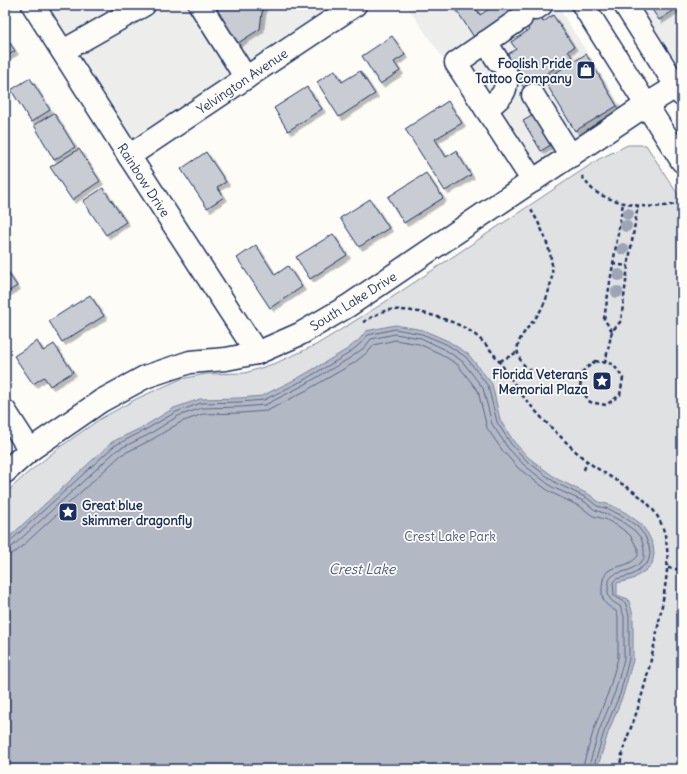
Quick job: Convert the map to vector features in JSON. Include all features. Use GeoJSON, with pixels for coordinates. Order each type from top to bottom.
{"type":"FeatureCollection","features":[{"type":"Feature","properties":{"kind":"street","name":"Rainbow Drive"},"geometry":{"type":"LineString","coordinates":[[33,5],[257,353]]}},
{"type":"Feature","properties":{"kind":"street"},"geometry":{"type":"LineString","coordinates":[[63,52],[144,5]]}},
{"type":"Feature","properties":{"kind":"street"},"geometry":{"type":"LineString","coordinates":[[200,5],[246,78]]}},
{"type":"Feature","properties":{"kind":"street","name":"Yelvington Avenue"},"geometry":{"type":"LineString","coordinates":[[129,156],[246,78],[331,12],[355,5]]}},
{"type":"Feature","properties":{"kind":"street"},"geometry":{"type":"LineString","coordinates":[[583,5],[682,161]]}},
{"type":"Feature","properties":{"kind":"street"},"geometry":{"type":"LineString","coordinates":[[625,5],[680,89]]}},
{"type":"Feature","properties":{"kind":"street"},"geometry":{"type":"LineString","coordinates":[[532,11],[456,63],[533,181]]}},
{"type":"Feature","properties":{"kind":"street"},"geometry":{"type":"LineString","coordinates":[[486,42],[502,68],[507,85],[503,96],[486,109]]}},
{"type":"Feature","properties":{"kind":"street","name":"South Lake Drive"},"geometry":{"type":"LineString","coordinates":[[5,472],[30,450],[101,401],[146,377],[190,362],[226,359],[257,353],[300,334],[348,306],[646,105],[680,89]]}},
{"type":"Feature","properties":{"kind":"street"},"geometry":{"type":"LineString","coordinates":[[533,95],[571,156]]}},
{"type":"Feature","properties":{"kind":"street"},"geometry":{"type":"LineString","coordinates":[[5,411],[30,450]]}},
{"type":"Feature","properties":{"kind":"path"},"geometry":{"type":"LineString","coordinates":[[582,176],[586,183],[599,194],[622,203],[659,206],[682,202]]}},
{"type":"Feature","properties":{"kind":"path"},"geometry":{"type":"LineString","coordinates":[[612,330],[604,319],[622,203]]}},
{"type":"Feature","properties":{"kind":"path"},"geometry":{"type":"LineString","coordinates":[[605,363],[612,330],[621,321],[638,205]]}},
{"type":"Feature","properties":{"kind":"path"},"geometry":{"type":"LineString","coordinates":[[531,210],[538,221],[546,241],[551,262],[552,275],[546,301],[517,345],[518,352],[525,366],[530,369],[549,374],[581,378]]}},
{"type":"Feature","properties":{"kind":"path"},"geometry":{"type":"LineString","coordinates":[[613,264],[628,266]]}},
{"type":"Feature","properties":{"kind":"path"},"geometry":{"type":"LineString","coordinates":[[362,322],[388,310],[410,311],[441,317],[465,328],[482,342],[500,361],[511,380],[542,419],[587,461],[639,495],[652,508],[661,522],[666,541],[668,568],[654,650],[638,708],[621,755],[620,769]]}},
{"type":"Feature","properties":{"kind":"path"},"geometry":{"type":"LineString","coordinates":[[500,361],[518,352]]}},
{"type":"Feature","properties":{"kind":"path"},"geometry":{"type":"LineString","coordinates":[[596,361],[612,364],[623,378],[620,395],[606,405],[590,402],[580,388],[581,378],[582,372],[596,361]]}},
{"type":"Feature","properties":{"kind":"path"},"geometry":{"type":"LineString","coordinates":[[584,470],[587,461]]}},
{"type":"Feature","properties":{"kind":"path"},"geometry":{"type":"LineString","coordinates":[[668,568],[682,570]]}},
{"type":"Feature","properties":{"kind":"shaded area"},"geometry":{"type":"Polygon","coordinates":[[[44,5],[340,5],[233,77],[129,139],[44,5]]]}},
{"type":"Feature","properties":{"kind":"shaded area"},"geometry":{"type":"Polygon","coordinates":[[[406,5],[557,5],[624,111],[525,176],[406,5]]]}},
{"type":"Feature","properties":{"kind":"shaded area"},"geometry":{"type":"Polygon","coordinates":[[[638,5],[682,5],[682,74],[638,5]]]}},
{"type":"Feature","properties":{"kind":"green space","name":"Crest Lake"},"geometry":{"type":"Polygon","coordinates":[[[628,145],[646,145],[682,201],[682,769],[5,769],[5,494],[24,476],[60,447],[100,419],[138,398],[181,379],[206,374],[245,373],[276,363],[316,345],[382,304],[599,159],[628,145]]]}},
{"type":"Feature","properties":{"kind":"water","name":"Crest Lake"},"geometry":{"type":"Polygon","coordinates":[[[395,325],[423,330],[448,341],[468,354],[492,384],[500,420],[514,442],[529,458],[557,479],[590,495],[599,502],[611,505],[626,513],[641,524],[648,534],[653,545],[654,554],[652,564],[633,579],[617,583],[617,595],[628,599],[633,614],[633,660],[623,695],[608,733],[597,769],[5,769],[5,541],[112,442],[143,427],[174,408],[200,399],[262,396],[300,377],[346,350],[359,340],[366,331],[395,325]]]}},
{"type":"Feature","properties":{"kind":"building"},"geometry":{"type":"Polygon","coordinates":[[[210,5],[263,5],[260,29],[235,45],[210,5]]]}},
{"type":"Feature","properties":{"kind":"building"},"geometry":{"type":"Polygon","coordinates":[[[453,5],[474,5],[480,15],[495,5],[523,5],[474,37],[453,5]]]}},
{"type":"Feature","properties":{"kind":"building"},"geometry":{"type":"Polygon","coordinates":[[[532,5],[543,22],[553,15],[574,47],[568,51],[572,57],[524,88],[519,80],[523,77],[517,67],[500,78],[491,65],[516,49],[511,42],[529,30],[519,14],[532,5]]]}},
{"type":"Feature","properties":{"kind":"building"},"geometry":{"type":"Polygon","coordinates":[[[649,5],[682,5],[659,20],[649,5]]]}},
{"type":"Feature","properties":{"kind":"building"},"geometry":{"type":"Polygon","coordinates":[[[5,36],[15,51],[5,57],[5,36]]]}},
{"type":"Feature","properties":{"kind":"building"},"geometry":{"type":"Polygon","coordinates":[[[392,36],[405,55],[394,62],[400,71],[380,84],[362,56],[392,36]]]}},
{"type":"Feature","properties":{"kind":"building"},"geometry":{"type":"Polygon","coordinates":[[[586,54],[617,106],[575,131],[544,80],[586,54]]]}},
{"type":"Feature","properties":{"kind":"building"},"geometry":{"type":"Polygon","coordinates":[[[335,70],[342,82],[360,71],[375,94],[339,117],[317,82],[335,70]]]}},
{"type":"Feature","properties":{"kind":"building"},"geometry":{"type":"Polygon","coordinates":[[[30,78],[50,110],[31,122],[11,90],[30,78]]]}},
{"type":"Feature","properties":{"kind":"building"},"geometry":{"type":"Polygon","coordinates":[[[307,87],[322,109],[288,131],[274,108],[307,87]]]}},
{"type":"Feature","properties":{"kind":"building"},"geometry":{"type":"Polygon","coordinates":[[[448,101],[462,123],[435,139],[446,157],[456,151],[471,175],[445,191],[405,129],[448,101]]]}},
{"type":"Feature","properties":{"kind":"building"},"geometry":{"type":"Polygon","coordinates":[[[54,113],[75,147],[54,160],[34,125],[54,113]]]}},
{"type":"Feature","properties":{"kind":"building"},"geometry":{"type":"Polygon","coordinates":[[[537,113],[555,142],[541,151],[523,121],[537,113]]]}},
{"type":"Feature","properties":{"kind":"building"},"geometry":{"type":"Polygon","coordinates":[[[79,149],[100,181],[72,200],[50,167],[79,149]]]}},
{"type":"Feature","properties":{"kind":"building"},"geometry":{"type":"Polygon","coordinates":[[[206,152],[226,182],[217,187],[224,197],[207,208],[181,169],[206,152]]]}},
{"type":"Feature","properties":{"kind":"building"},"geometry":{"type":"Polygon","coordinates":[[[426,173],[443,198],[404,223],[388,197],[426,173]]]}},
{"type":"Feature","properties":{"kind":"building"},"geometry":{"type":"Polygon","coordinates":[[[103,188],[126,222],[106,235],[83,201],[103,188]]]}},
{"type":"Feature","properties":{"kind":"building"},"geometry":{"type":"Polygon","coordinates":[[[370,199],[389,228],[359,247],[340,218],[370,199]]]}},
{"type":"Feature","properties":{"kind":"building"},"geometry":{"type":"Polygon","coordinates":[[[333,234],[347,255],[310,279],[296,257],[333,234]]]}},
{"type":"Feature","properties":{"kind":"building"},"geometry":{"type":"Polygon","coordinates":[[[256,245],[275,275],[288,266],[302,287],[270,308],[237,258],[256,245]]]}},
{"type":"Feature","properties":{"kind":"building"},"geometry":{"type":"Polygon","coordinates":[[[5,268],[17,286],[5,294],[5,268]]]}},
{"type":"Feature","properties":{"kind":"building"},"geometry":{"type":"Polygon","coordinates":[[[90,295],[104,316],[62,342],[49,321],[90,295]]]}},
{"type":"Feature","properties":{"kind":"building"},"geometry":{"type":"Polygon","coordinates":[[[37,341],[43,351],[54,344],[73,372],[50,386],[44,377],[33,384],[14,356],[37,341]]]}},
{"type":"Feature","properties":{"kind":"place","name":"Foolish Pride Tattoo Company"},"geometry":{"type":"Point","coordinates":[586,70]}},
{"type":"Feature","properties":{"kind":"place","name":"Florida Veterans Memorial Plaza"},"geometry":{"type":"Point","coordinates":[602,381]}},
{"type":"Feature","properties":{"kind":"place","name":"Great blue skimmer dragonfly"},"geometry":{"type":"Point","coordinates":[68,512]}},
{"type":"Feature","properties":{"kind":"park label","name":"Crest Lake Park"},"geometry":{"type":"Point","coordinates":[450,536]}}]}
